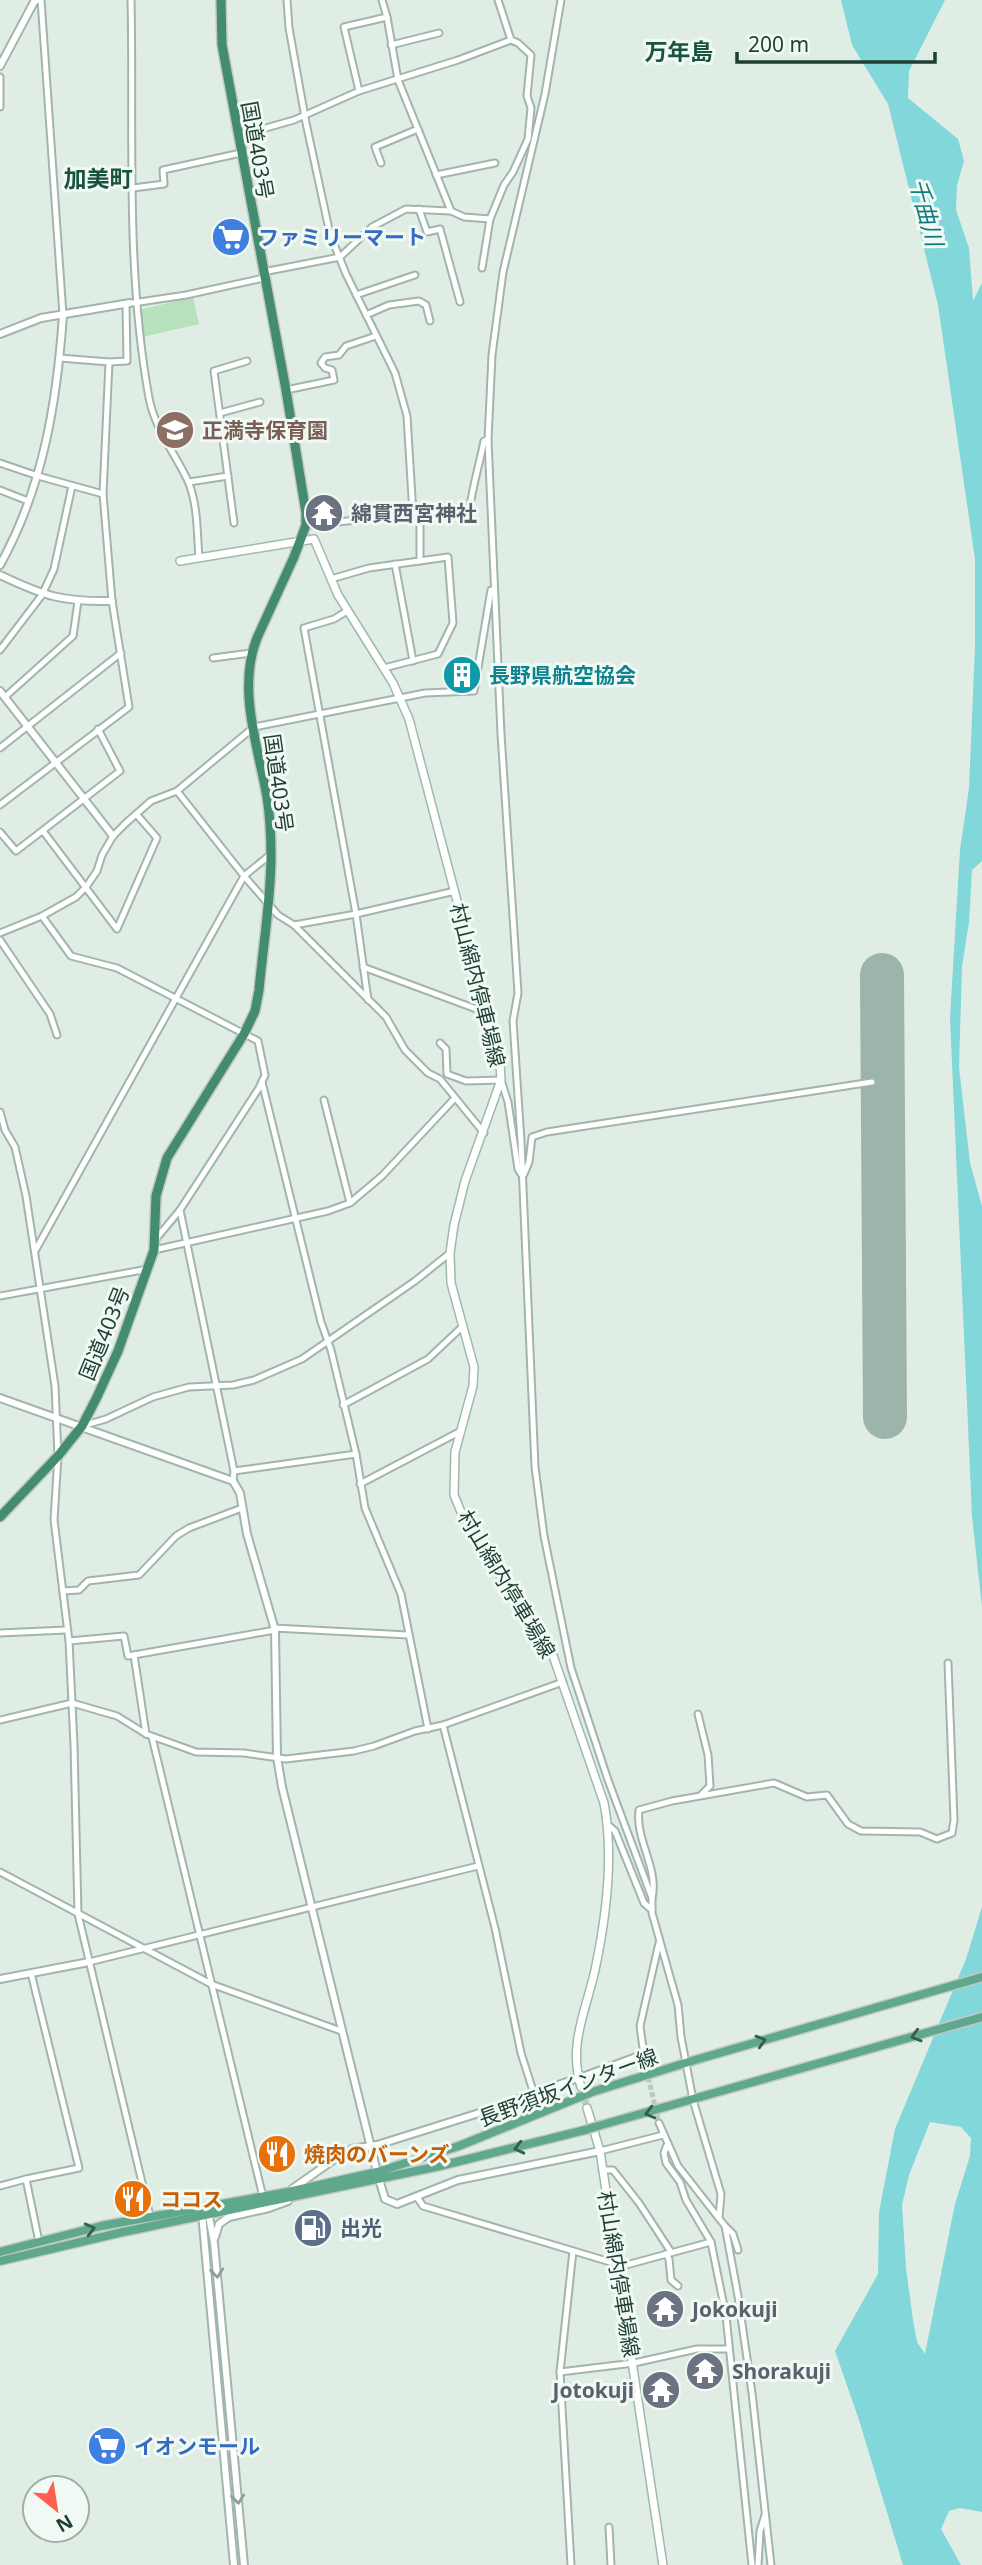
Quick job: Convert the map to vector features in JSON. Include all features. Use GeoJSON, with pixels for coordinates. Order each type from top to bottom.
{"type":"FeatureCollection","features":[{"type":"Feature","properties":{"kind":"highway","name":"国道403号"},"geometry":{"type":"LineString","coordinates":[[0,1517],[58,1456],[82,1426],[96,1399],[118,1351],[148,1269],[154,1245],[156,1196],[167,1158],[244,1034],[255,1011],[271,854],[268,800],[254,727],[249,670],[251,653],[301,541],[306,513],[222,45],[221,0]]}},
{"type":"Feature","properties":{"kind":"main road"},"geometry":{"type":"LineString","coordinates":[[180,561],[314,539]]}},
{"type":"Feature","properties":{"kind":"main road","name":"村山綿内停車場線"},"geometry":{"type":"LineString","coordinates":[[314,539],[347,611],[401,698],[500,1064],[501,1080],[465,1181],[450,1253],[451,1283],[474,1367],[473,1387],[459,1432],[453,1478],[454,1495],[481,1548],[551,1650],[604,1803],[608,1825],[608,1881],[597,1957],[575,2043],[581,2087]]}},
{"type":"Feature","properties":{"kind":"main road","name":"長野須坂インター線"},"geometry":{"type":"LineString","coordinates":[[0,2261],[99,2237],[296,2197],[378,2176],[592,2092],[982,1977]]}},
{"type":"Feature","properties":{"kind":"main road","name":"長野須坂インター線"},"geometry":{"type":"LineString","coordinates":[[0,2252],[150,2216],[378,2176],[522,2147],[982,2017]]}},
{"type":"Feature","properties":{"kind":"main road","name":"村山綿内停車場線"},"geometry":{"type":"LineString","coordinates":[[587,2108],[600,2151],[663,2565]]}},
{"type":"Feature","properties":{"kind":"street"},"geometry":{"type":"LineString","coordinates":[[0,66],[34,2],[39,0],[63,315],[55,399],[38,477],[0,565]]}},
{"type":"Feature","properties":{"kind":"street"},"geometry":{"type":"LineString","coordinates":[[60,358],[127,361],[133,188],[130,136],[131,0]]}},
{"type":"Feature","properties":{"kind":"street"},"geometry":{"type":"LineString","coordinates":[[287,0],[289,28],[323,209],[356,295],[395,373],[407,416],[413,514]]}},
{"type":"Feature","properties":{"kind":"street"},"geometry":{"type":"LineString","coordinates":[[382,0],[398,80],[451,211]]}},
{"type":"Feature","properties":{"kind":"street"},"geometry":{"type":"LineString","coordinates":[[498,0],[511,40]]}},
{"type":"Feature","properties":{"kind":"street"},"geometry":{"type":"LineString","coordinates":[[561,0],[545,94],[531,139],[501,284],[492,355],[488,440],[493,577],[518,993],[513,1021],[523,1177],[535,1466],[554,1593],[571,1668],[608,1780],[652,1898]]}},
{"type":"Feature","properties":{"kind":"street"},"geometry":{"type":"LineString","coordinates":[[359,91],[344,27],[387,17]]}},
{"type":"Feature","properties":{"kind":"street"},"geometry":{"type":"LineString","coordinates":[[391,45],[439,33]]}},
{"type":"Feature","properties":{"kind":"street"},"geometry":{"type":"LineString","coordinates":[[238,136],[305,115],[359,91],[511,40],[518,43],[531,55],[527,96],[531,108],[531,139],[504,185],[490,219],[482,268]]}},
{"type":"Feature","properties":{"kind":"street"},"geometry":{"type":"LineString","coordinates":[[0,77],[0,107]]}},
{"type":"Feature","properties":{"kind":"street"},"geometry":{"type":"LineString","coordinates":[[382,163],[375,148],[418,129]]}},
{"type":"Feature","properties":{"kind":"street"},"geometry":{"type":"LineString","coordinates":[[133,188],[164,184],[163,170],[241,153]]}},
{"type":"Feature","properties":{"kind":"street"},"geometry":{"type":"LineString","coordinates":[[436,175],[495,163]]}},
{"type":"Feature","properties":{"kind":"street"},"geometry":{"type":"LineString","coordinates":[[0,334],[41,318],[186,295],[340,257],[372,227],[406,209],[451,211],[464,217],[490,219]]}},
{"type":"Feature","properties":{"kind":"street"},"geometry":{"type":"LineString","coordinates":[[419,209],[427,232],[440,229],[460,302]]}},
{"type":"Feature","properties":{"kind":"street"},"geometry":{"type":"LineString","coordinates":[[356,295],[415,275]]}},
{"type":"Feature","properties":{"kind":"street"},"geometry":{"type":"LineString","coordinates":[[366,315],[389,306],[419,301],[426,304],[430,321]]}},
{"type":"Feature","properties":{"kind":"street"},"geometry":{"type":"LineString","coordinates":[[130,303],[149,401],[158,429],[189,482],[199,558]]}},
{"type":"Feature","properties":{"kind":"street"},"geometry":{"type":"LineString","coordinates":[[286,390],[334,380],[332,370],[321,363],[325,357],[338,355],[346,346],[376,336]]}},
{"type":"Feature","properties":{"kind":"street"},"geometry":{"type":"LineString","coordinates":[[234,523],[214,371],[247,361]]}},
{"type":"Feature","properties":{"kind":"street"},"geometry":{"type":"LineString","coordinates":[[0,805],[129,707],[112,601],[103,494],[109,362]]}},
{"type":"Feature","properties":{"kind":"street"},"geometry":{"type":"LineString","coordinates":[[220,413],[260,402]]}},
{"type":"Feature","properties":{"kind":"street"},"geometry":{"type":"LineString","coordinates":[[310,525],[413,514],[469,513],[472,488],[484,441],[488,440]]}},
{"type":"Feature","properties":{"kind":"street"},"geometry":{"type":"LineString","coordinates":[[0,463],[38,477],[103,494]]}},
{"type":"Feature","properties":{"kind":"street"},"geometry":{"type":"LineString","coordinates":[[189,482],[228,476]]}},
{"type":"Feature","properties":{"kind":"street"},"geometry":{"type":"LineString","coordinates":[[0,650],[42,595],[54,569],[72,486]]}},
{"type":"Feature","properties":{"kind":"street"},"geometry":{"type":"LineString","coordinates":[[0,490],[29,501]]}},
{"type":"Feature","properties":{"kind":"street"},"geometry":{"type":"LineString","coordinates":[[306,513],[314,539]]}},
{"type":"Feature","properties":{"kind":"street"},"geometry":{"type":"LineString","coordinates":[[420,514],[420,561]]}},
{"type":"Feature","properties":{"kind":"street"},"geometry":{"type":"LineString","coordinates":[[331,579],[369,568],[448,557],[453,623],[438,654],[384,668]]}},
{"type":"Feature","properties":{"kind":"street"},"geometry":{"type":"LineString","coordinates":[[395,564],[413,661]]}},
{"type":"Feature","properties":{"kind":"street"},"geometry":{"type":"LineString","coordinates":[[0,575],[42,595],[78,601],[112,601]]}},
{"type":"Feature","properties":{"kind":"street"},"geometry":{"type":"LineString","coordinates":[[0,933],[42,916],[76,897],[86,887],[113,836],[151,801],[177,791],[254,727],[425,693],[474,691],[493,577]]}},
{"type":"Feature","properties":{"kind":"street"},"geometry":{"type":"LineString","coordinates":[[78,601],[73,636],[2,694],[113,836]]}},
{"type":"Feature","properties":{"kind":"street"},"geometry":{"type":"LineString","coordinates":[[347,611],[334,619],[304,628],[356,914],[368,1000]]}},
{"type":"Feature","properties":{"kind":"street"},"geometry":{"type":"LineString","coordinates":[[0,748],[121,653]]}},
{"type":"Feature","properties":{"kind":"street"},"geometry":{"type":"LineString","coordinates":[[213,658],[251,653]]}},
{"type":"Feature","properties":{"kind":"street"},"geometry":{"type":"LineString","coordinates":[[0,832],[16,851],[120,771],[98,730]]}},
{"type":"Feature","properties":{"kind":"street"},"geometry":{"type":"LineString","coordinates":[[177,791],[278,915],[294,925],[386,1017],[405,1050],[428,1073],[440,1079],[484,1133]]}},
{"type":"Feature","properties":{"kind":"street"},"geometry":{"type":"LineString","coordinates":[[43,831],[117,929],[157,838],[137,815]]}},
{"type":"Feature","properties":{"kind":"street"},"geometry":{"type":"LineString","coordinates":[[35,1251],[244,876],[271,854]]}},
{"type":"Feature","properties":{"kind":"street"},"geometry":{"type":"LineString","coordinates":[[294,925],[455,891]]}},
{"type":"Feature","properties":{"kind":"street"},"geometry":{"type":"LineString","coordinates":[[42,916],[71,956],[93,964],[106,964],[258,1041],[265,1075],[262,1082],[180,1210],[154,1245]]}},
{"type":"Feature","properties":{"kind":"street"},"geometry":{"type":"LineString","coordinates":[[0,940],[50,1014],[57,1035]]}},
{"type":"Feature","properties":{"kind":"street"},"geometry":{"type":"LineString","coordinates":[[363,967],[487,1013]]}},
{"type":"Feature","properties":{"kind":"street"},"geometry":{"type":"LineString","coordinates":[[440,1043],[446,1049],[447,1074],[466,1081],[501,1080],[508,1102],[518,1169],[523,1177]]}},
{"type":"Feature","properties":{"kind":"street"},"geometry":{"type":"LineString","coordinates":[[262,1082],[356,1454],[365,1508],[397,1581],[428,1729]]}},
{"type":"Feature","properties":{"kind":"street"},"geometry":{"type":"LineString","coordinates":[[523,1177],[529,1162],[532,1138],[547,1132],[872,1082]]}},
{"type":"Feature","properties":{"kind":"street"},"geometry":{"type":"LineString","coordinates":[[154,1245],[186,1243],[328,1211],[350,1203],[403,1155],[454,1098]]}},
{"type":"Feature","properties":{"kind":"street"},"geometry":{"type":"LineString","coordinates":[[324,1100],[350,1203]]}},
{"type":"Feature","properties":{"kind":"street"},"geometry":{"type":"LineString","coordinates":[[0,1112],[20,1167],[54,1386],[58,1456],[54,1520],[69,1641],[78,1914],[150,2216]]}},
{"type":"Feature","properties":{"kind":"street"},"geometry":{"type":"LineString","coordinates":[[180,1210],[218,1386],[234,1471],[233,1481],[240,1493],[274,1629],[278,1760],[282,1787],[383,2195],[392,2204],[458,2180],[492,2171],[600,2151],[663,2135]]}},
{"type":"Feature","properties":{"kind":"street"},"geometry":{"type":"LineString","coordinates":[[82,1426],[106,1419],[165,1394],[200,1384],[218,1386],[254,1380],[302,1359],[415,1281],[450,1253]]}},
{"type":"Feature","properties":{"kind":"street"},"geometry":{"type":"LineString","coordinates":[[0,1296],[148,1269]]}},
{"type":"Feature","properties":{"kind":"street"},"geometry":{"type":"LineString","coordinates":[[343,1405],[428,1359],[463,1326]]}},
{"type":"Feature","properties":{"kind":"street"},"geometry":{"type":"LineString","coordinates":[[0,1398],[233,1481]]}},
{"type":"Feature","properties":{"kind":"street"},"geometry":{"type":"LineString","coordinates":[[360,1484],[459,1432]]}},
{"type":"Feature","properties":{"kind":"street"},"geometry":{"type":"LineString","coordinates":[[234,1471],[356,1454]]}},
{"type":"Feature","properties":{"kind":"street"},"geometry":{"type":"LineString","coordinates":[[63,1591],[79,1590],[88,1581],[139,1575],[176,1536],[189,1528],[242,1508]]}},
{"type":"Feature","properties":{"kind":"street"},"geometry":{"type":"LineString","coordinates":[[69,1641],[124,1636],[128,1656],[274,1629],[408,1634]]}},
{"type":"Feature","properties":{"kind":"street"},"geometry":{"type":"LineString","coordinates":[[0,1633],[66,1630]]}},
{"type":"Feature","properties":{"kind":"street"},"geometry":{"type":"LineString","coordinates":[[134,1655],[149,1736],[263,2197]]}},
{"type":"Feature","properties":{"kind":"street"},"geometry":{"type":"LineString","coordinates":[[719,2218],[721,2194],[686,2063],[678,2005],[652,1910],[655,1884],[638,1822],[639,1810],[673,1801],[774,1783],[807,1797],[827,1795],[848,1824],[861,1831],[920,1832],[937,1839],[952,1833],[954,1820],[948,1663]]}},
{"type":"Feature","properties":{"kind":"street"},"geometry":{"type":"LineString","coordinates":[[0,1720],[72,1703],[117,1716],[149,1736],[196,1752],[244,1753],[278,1760],[354,1751],[443,1725],[563,1682]]}},
{"type":"Feature","properties":{"kind":"street"},"geometry":{"type":"LineString","coordinates":[[695,1798],[710,1786],[708,1755],[698,1714]]}},
{"type":"Feature","properties":{"kind":"street"},"geometry":{"type":"LineString","coordinates":[[443,1725],[534,2094]]}},
{"type":"Feature","properties":{"kind":"street"},"geometry":{"type":"LineString","coordinates":[[608,1825],[615,1830],[644,1903],[652,1910]]}},
{"type":"Feature","properties":{"kind":"street"},"geometry":{"type":"LineString","coordinates":[[0,1979],[89,1962],[478,1866]]}},
{"type":"Feature","properties":{"kind":"street"},"geometry":{"type":"LineString","coordinates":[[0,1872],[211,1984],[341,2031]]}},
{"type":"Feature","properties":{"kind":"street"},"geometry":{"type":"LineString","coordinates":[[645,2063],[640,2026],[659,1940]]}},
{"type":"Feature","properties":{"kind":"street"},"geometry":{"type":"LineString","coordinates":[[0,2186],[79,2168],[31,1973]]}},
{"type":"Feature","properties":{"kind":"street"},"geometry":{"type":"LineString","coordinates":[[288,2192],[339,2156],[370,2144],[377,2145],[476,2114],[643,2054]]}},
{"type":"Feature","properties":{"kind":"street"},"geometry":{"type":"LineString","coordinates":[[659,2123],[678,2166],[733,2234],[738,2250]]}},
{"type":"Feature","properties":{"kind":"street"},"geometry":{"type":"LineString","coordinates":[[667,2145],[664,2153],[666,2162],[680,2182],[686,2200],[711,2242],[726,2316],[752,2565]]}},
{"type":"Feature","properties":{"kind":"street"},"geometry":{"type":"LineString","coordinates":[[602,2170],[613,2170],[639,2203],[669,2253],[671,2280],[678,2286]]}},
{"type":"Feature","properties":{"kind":"street"},"geometry":{"type":"LineString","coordinates":[[26,2179],[39,2242]]}},
{"type":"Feature","properties":{"kind":"street"},"geometry":{"type":"LineString","coordinates":[[214,2243],[216,2229],[225,2219],[269,2208],[296,2197]]}},
{"type":"Feature","properties":{"kind":"street"},"geometry":{"type":"LineString","coordinates":[[417,2197],[423,2206],[619,2266],[711,2242]]}},
{"type":"Feature","properties":{"kind":"street"},"geometry":{"type":"LineString","coordinates":[[205,2206],[234,2565]]}},
{"type":"Feature","properties":{"kind":"street"},"geometry":{"type":"LineString","coordinates":[[205,2216],[214,2243],[244,2565]]}},
{"type":"Feature","properties":{"kind":"street"},"geometry":{"type":"LineString","coordinates":[[725,2226],[746,2347],[771,2565]]}},
{"type":"Feature","properties":{"kind":"street"},"geometry":{"type":"LineString","coordinates":[[571,2565],[560,2372],[573,2251]]}},
{"type":"Feature","properties":{"kind":"street"},"geometry":{"type":"LineString","coordinates":[[560,2372],[634,2363],[697,2349],[729,2349]]}},
{"type":"Feature","properties":{"kind":"street"},"geometry":{"type":"LineString","coordinates":[[758,2565],[760,2532],[766,2512]]}},
{"type":"Feature","properties":{"kind":"street"},"geometry":{"type":"LineString","coordinates":[[609,2527],[611,2565]]}},
{"type":"Feature","properties":{"kind":"green space"},"geometry":{"type":"Polygon","coordinates":[[[193,297],[199,324],[143,337],[139,310],[193,297]]]}},
{"type":"Feature","properties":{"kind":"water","name":"千曲川"},"geometry":{"type":"Polygon","coordinates":[[[841,0],[945,0],[909,71],[908,98],[958,139],[964,161],[957,185],[956,210],[969,248],[973,301],[982,283],[982,861],[972,870],[969,922],[962,967],[959,1067],[970,1163],[982,1206],[982,1607],[972,1516],[950,1018],[960,850],[969,788],[975,647],[975,559],[938,305],[888,104],[852,45],[841,0]]]}},
{"type":"Feature","properties":{"kind":"water"},"geometry":{"type":"Polygon","coordinates":[[[982,1907],[982,2512],[960,2508],[949,2511],[941,2529],[961,2565],[903,2565],[835,2351],[878,2274],[879,2212],[895,2129],[966,1959],[982,1907]],[[930,2122],[909,2175],[902,2205],[913,2320],[917,2342],[925,2354],[955,2204],[970,2156],[971,2138],[961,2127],[930,2122]]]}},
{"type":"Feature","properties":{"kind":"runway"},"geometry":{"type":"LineString","coordinates":[[882,975],[885,1417]]}},
{"type":"Feature","properties":{"kind":"tunnel"},"geometry":{"type":"LineString","coordinates":[[645,2063],[659,2123]]}},
{"type":"Feature","properties":{"kind":"tunnel"},"geometry":{"type":"LineString","coordinates":[[581,2087],[587,2108]]}},
{"type":"Feature","properties":{"kind":"place","name":"ファミリーマート"},"geometry":{"type":"Point","coordinates":[231,237]}},
{"type":"Feature","properties":{"kind":"place","name":"正満寺保育園"},"geometry":{"type":"Point","coordinates":[175,430]}},
{"type":"Feature","properties":{"kind":"place","name":"綿貫西宮神社"},"geometry":{"type":"Point","coordinates":[324,513]}},
{"type":"Feature","properties":{"kind":"place","name":"長野県航空協会"},"geometry":{"type":"Point","coordinates":[462,675]}},
{"type":"Feature","properties":{"kind":"place","name":"焼肉のバーンズ"},"geometry":{"type":"Point","coordinates":[277,2154]}},
{"type":"Feature","properties":{"kind":"place","name":"ココス"},"geometry":{"type":"Point","coordinates":[133,2199]}},
{"type":"Feature","properties":{"kind":"place","name":"出光"},"geometry":{"type":"Point","coordinates":[313,2228]}},
{"type":"Feature","properties":{"kind":"place","name":"Jokokuji"},"geometry":{"type":"Point","coordinates":[665,2309]}},
{"type":"Feature","properties":{"kind":"place","name":"Shorakuji"},"geometry":{"type":"Point","coordinates":[705,2371]}},
{"type":"Feature","properties":{"kind":"place","name":"Jotokuji"},"geometry":{"type":"Point","coordinates":[661,2390]}},
{"type":"Feature","properties":{"kind":"place","name":"イオンモール"},"geometry":{"type":"Point","coordinates":[107,2446]}},
{"type":"Feature","properties":{"kind":"district","name":"万年島"},"geometry":{"type":"Point","coordinates":[679,51]}},
{"type":"Feature","properties":{"kind":"district","name":"加美町"},"geometry":{"type":"Point","coordinates":[98,178]}}]}
